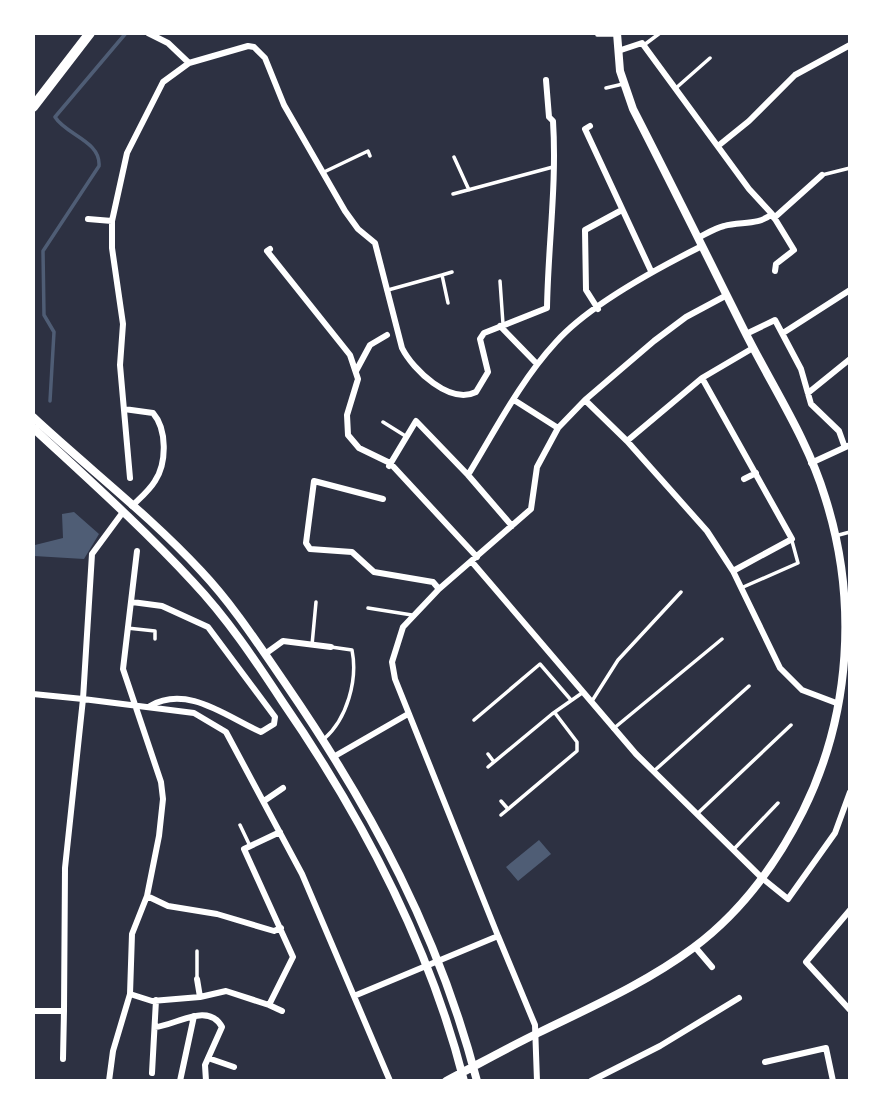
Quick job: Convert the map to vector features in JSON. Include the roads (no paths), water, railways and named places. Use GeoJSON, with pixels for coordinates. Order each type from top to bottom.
{"type":"FeatureCollection","features":[{"type":"Feature","properties":{"kind":"main road"},"geometry":{"type":"LineString","coordinates":[[36,100],[90,33]]}},
{"type":"Feature","properties":{"kind":"street"},"geometry":{"type":"LineString","coordinates":[[148,33],[168,43],[189,63]]}},
{"type":"Feature","properties":{"kind":"street"},"geometry":{"type":"LineString","coordinates":[[446,1081],[647,978],[695,947],[762,878],[789,837],[813,791],[827,754],[839,704],[848,625],[846,588],[825,495],[623,83],[617,34]]}},
{"type":"Feature","properties":{"kind":"street"},"geometry":{"type":"LineString","coordinates":[[618,51],[644,45],[749,189],[773,216],[794,250],[776,264],[775,271]]}},
{"type":"Feature","properties":{"kind":"street"},"geometry":{"type":"LineString","coordinates":[[718,146],[749,121],[795,75],[850,45]]}},
{"type":"Feature","properties":{"kind":"street"},"geometry":{"type":"LineString","coordinates":[[130,478],[120,365],[123,324],[112,248],[112,221],[127,153],[163,82],[189,63],[230,49],[254,47],[265,58],[284,105],[323,172],[358,229],[375,243],[402,348],[408,361],[447,391],[460,396],[476,392],[488,372],[480,339],[484,333],[547,308],[548,245],[555,166],[553,121],[549,117],[546,80]]}},
{"type":"Feature","properties":{"kind":"street"},"geometry":{"type":"LineString","coordinates":[[590,126],[585,129],[620,211],[651,271]]}},
{"type":"Feature","properties":{"kind":"street"},"geometry":{"type":"LineString","coordinates":[[468,475],[537,364],[558,339],[651,271],[725,226],[745,225],[773,216],[822,175]]}},
{"type":"Feature","properties":{"kind":"street"},"geometry":{"type":"LineString","coordinates":[[598,309],[586,290],[584,230],[620,211]]}},
{"type":"Feature","properties":{"kind":"street"},"geometry":{"type":"LineString","coordinates":[[88,219],[112,221]]}},
{"type":"Feature","properties":{"kind":"street"},"geometry":{"type":"LineString","coordinates":[[270,249],[267,251],[345,347],[356,371],[358,379],[347,415],[348,435],[359,448],[389,464],[474,559],[613,729],[762,878],[790,900],[835,833],[850,792]]}},
{"type":"Feature","properties":{"kind":"street"},"geometry":{"type":"LineString","coordinates":[[783,333],[850,290]]}},
{"type":"Feature","properties":{"kind":"street"},"geometry":{"type":"LineString","coordinates":[[537,1081],[537,1034],[408,714],[392,662],[396,644],[412,615],[531,509],[537,467],[558,428],[585,400],[665,333],[727,295]]}},
{"type":"Feature","properties":{"kind":"street"},"geometry":{"type":"LineString","coordinates":[[313,308],[321,303]]}},
{"type":"Feature","properties":{"kind":"street"},"geometry":{"type":"LineString","coordinates":[[746,334],[775,320],[783,333],[811,404],[839,430],[847,445],[811,463]]}},
{"type":"Feature","properties":{"kind":"street"},"geometry":{"type":"LineString","coordinates":[[502,326],[537,364]]}},
{"type":"Feature","properties":{"kind":"street"},"geometry":{"type":"LineString","coordinates":[[356,371],[370,345],[387,335]]}},
{"type":"Feature","properties":{"kind":"street"},"geometry":{"type":"LineString","coordinates":[[627,441],[702,378],[753,348]]}},
{"type":"Feature","properties":{"kind":"street"},"geometry":{"type":"LineString","coordinates":[[808,393],[850,359]]}},
{"type":"Feature","properties":{"kind":"street"},"geometry":{"type":"LineString","coordinates":[[702,378],[792,539],[733,571]]}},
{"type":"Feature","properties":{"kind":"street"},"geometry":{"type":"LineString","coordinates":[[514,400],[558,428]]}},
{"type":"Feature","properties":{"kind":"street"},"geometry":{"type":"LineString","coordinates":[[585,400],[691,509],[733,571],[780,668],[802,690],[839,704]]}},
{"type":"Feature","properties":{"kind":"street"},"geometry":{"type":"LineString","coordinates":[[124,409],[153,413],[163,429],[161,467],[155,481],[132,506]]}},
{"type":"Feature","properties":{"kind":"street"},"geometry":{"type":"LineString","coordinates":[[33,417],[202,572],[265,654],[335,755],[387,847],[438,962],[477,1081]]}},
{"type":"Feature","properties":{"kind":"street"},"geometry":{"type":"LineString","coordinates":[[389,464],[416,421],[512,526]]}},
{"type":"Feature","properties":{"kind":"street"},"geometry":{"type":"LineString","coordinates":[[33,428],[123,512],[210,603],[248,651],[324,761],[381,863],[427,967],[464,1081]]}},
{"type":"Feature","properties":{"kind":"street"},"geometry":{"type":"LineString","coordinates":[[744,479],[756,473]]}},
{"type":"Feature","properties":{"kind":"street"},"geometry":{"type":"LineString","coordinates":[[383,499],[314,481],[306,543],[310,549],[352,552],[374,572],[433,582],[439,589]]}},
{"type":"Feature","properties":{"kind":"street"},"geometry":{"type":"LineString","coordinates":[[63,1059],[65,868],[83,699],[92,554],[123,512]]}},
{"type":"Feature","properties":{"kind":"street"},"geometry":{"type":"LineString","coordinates":[[109,1081],[113,1051],[130,993],[132,934],[147,896],[163,799],[161,782],[123,669],[137,551]]}},
{"type":"Feature","properties":{"kind":"street"},"geometry":{"type":"LineString","coordinates":[[132,602],[162,606],[208,627],[275,717],[274,724],[261,732],[197,701],[170,700],[149,706]]}},
{"type":"Feature","properties":{"kind":"street"},"geometry":{"type":"LineString","coordinates":[[265,654],[283,641],[331,647]]}},
{"type":"Feature","properties":{"kind":"street"},"geometry":{"type":"LineString","coordinates":[[33,694],[194,713],[226,733],[302,874],[390,1081]]}},
{"type":"Feature","properties":{"kind":"street"},"geometry":{"type":"LineString","coordinates":[[335,755],[408,714]]}},
{"type":"Feature","properties":{"kind":"street"},"geometry":{"type":"LineString","coordinates":[[264,801],[283,788]]}},
{"type":"Feature","properties":{"kind":"street"},"geometry":{"type":"LineString","coordinates":[[269,1005],[293,957],[244,849],[280,832]]}},
{"type":"Feature","properties":{"kind":"street"},"geometry":{"type":"LineString","coordinates":[[147,896],[168,906],[216,914],[274,931],[281,928]]}},
{"type":"Feature","properties":{"kind":"street"},"geometry":{"type":"LineString","coordinates":[[848,915],[806,965],[850,1010]]}},
{"type":"Feature","properties":{"kind":"street"},"geometry":{"type":"LineString","coordinates":[[355,996],[498,936]]}},
{"type":"Feature","properties":{"kind":"street"},"geometry":{"type":"LineString","coordinates":[[695,947],[712,967]]}},
{"type":"Feature","properties":{"kind":"street"},"geometry":{"type":"LineString","coordinates":[[197,978],[200,997]]}},
{"type":"Feature","properties":{"kind":"street"},"geometry":{"type":"LineString","coordinates":[[130,993],[156,1000],[200,997],[226,990],[282,1011]]}},
{"type":"Feature","properties":{"kind":"street"},"geometry":{"type":"LineString","coordinates":[[591,1081],[660,1046],[739,998]]}},
{"type":"Feature","properties":{"kind":"street"},"geometry":{"type":"LineString","coordinates":[[152,1073],[156,1000]]}},
{"type":"Feature","properties":{"kind":"street"},"geometry":{"type":"LineString","coordinates":[[33,1011],[64,1011]]}},
{"type":"Feature","properties":{"kind":"street"},"geometry":{"type":"LineString","coordinates":[[155,1027],[194,1016],[210,1017],[222,1027],[208,1058],[206,1081]]}},
{"type":"Feature","properties":{"kind":"street"},"geometry":{"type":"LineString","coordinates":[[180,1081],[194,1016]]}},
{"type":"Feature","properties":{"kind":"street"},"geometry":{"type":"LineString","coordinates":[[765,1062],[826,1048],[833,1081]]}},
{"type":"Feature","properties":{"kind":"street"},"geometry":{"type":"LineString","coordinates":[[208,1058],[234,1067]]}},
{"type":"Feature","properties":{"kind":"lane"},"geometry":{"type":"LineString","coordinates":[[644,45],[660,33]]}},
{"type":"Feature","properties":{"kind":"lane"},"geometry":{"type":"LineString","coordinates":[[597,35],[617,34]]}},
{"type":"Feature","properties":{"kind":"lane"},"geometry":{"type":"LineString","coordinates":[[676,88],[710,58]]}},
{"type":"Feature","properties":{"kind":"lane"},"geometry":{"type":"LineString","coordinates":[[606,88],[623,83]]}},
{"type":"Feature","properties":{"kind":"lane"},"geometry":{"type":"LineString","coordinates":[[323,172],[368,151],[370,156]]}},
{"type":"Feature","properties":{"kind":"lane"},"geometry":{"type":"LineString","coordinates":[[454,157],[469,190]]}},
{"type":"Feature","properties":{"kind":"lane"},"geometry":{"type":"LineString","coordinates":[[453,194],[555,166]]}},
{"type":"Feature","properties":{"kind":"lane"},"geometry":{"type":"LineString","coordinates":[[822,175],[850,168]]}},
{"type":"Feature","properties":{"kind":"lane"},"geometry":{"type":"LineString","coordinates":[[388,290],[452,272]]}},
{"type":"Feature","properties":{"kind":"lane"},"geometry":{"type":"LineString","coordinates":[[442,275],[448,303]]}},
{"type":"Feature","properties":{"kind":"lane"},"geometry":{"type":"LineString","coordinates":[[500,281],[502,326]]}},
{"type":"Feature","properties":{"kind":"lane"},"geometry":{"type":"LineString","coordinates":[[383,422],[407,437]]}},
{"type":"Feature","properties":{"kind":"lane"},"geometry":{"type":"LineString","coordinates":[[835,536],[850,532]]}},
{"type":"Feature","properties":{"kind":"lane"},"geometry":{"type":"LineString","coordinates":[[741,588],[798,563],[792,539]]}},
{"type":"Feature","properties":{"kind":"lane"},"geometry":{"type":"LineString","coordinates":[[591,703],[618,660],[681,592]]}},
{"type":"Feature","properties":{"kind":"lane"},"geometry":{"type":"LineString","coordinates":[[312,645],[316,602]]}},
{"type":"Feature","properties":{"kind":"lane"},"geometry":{"type":"LineString","coordinates":[[368,608],[412,615]]}},
{"type":"Feature","properties":{"kind":"lane"},"geometry":{"type":"LineString","coordinates":[[127,628],[155,631],[155,639]]}},
{"type":"Feature","properties":{"kind":"lane"},"geometry":{"type":"LineString","coordinates":[[613,729],[722,639]]}},
{"type":"Feature","properties":{"kind":"lane"},"geometry":{"type":"LineString","coordinates":[[324,739],[344,711],[352,684],[352,650],[331,647]]}},
{"type":"Feature","properties":{"kind":"lane"},"geometry":{"type":"LineString","coordinates":[[474,720],[540,664],[571,700]]}},
{"type":"Feature","properties":{"kind":"lane"},"geometry":{"type":"LineString","coordinates":[[654,772],[749,686]]}},
{"type":"Feature","properties":{"kind":"lane"},"geometry":{"type":"LineString","coordinates":[[488,767],[582,693]]}},
{"type":"Feature","properties":{"kind":"lane"},"geometry":{"type":"LineString","coordinates":[[501,815],[577,751],[577,742],[555,713]]}},
{"type":"Feature","properties":{"kind":"lane"},"geometry":{"type":"LineString","coordinates":[[697,814],[791,725]]}},
{"type":"Feature","properties":{"kind":"lane"},"geometry":{"type":"LineString","coordinates":[[488,754],[494,762]]}},
{"type":"Feature","properties":{"kind":"lane"},"geometry":{"type":"LineString","coordinates":[[501,801],[508,809]]}},
{"type":"Feature","properties":{"kind":"lane"},"geometry":{"type":"LineString","coordinates":[[733,849],[778,803]]}},
{"type":"Feature","properties":{"kind":"lane"},"geometry":{"type":"LineString","coordinates":[[240,825],[250,846]]}},
{"type":"Feature","properties":{"kind":"lane"},"geometry":{"type":"LineString","coordinates":[[197,951],[197,978]]}},
{"type":"Feature","properties":{"kind":"water"},"geometry":{"type":"Polygon","coordinates":[[[74,512],[99,534],[84,559],[34,556],[35,545],[63,538],[62,514],[74,512]]]}},
{"type":"Feature","properties":{"kind":"water"},"geometry":{"type":"Polygon","coordinates":[[[539,840],[551,854],[518,881],[506,867],[539,840]]]}},
{"type":"Feature","properties":{"kind":"waterway"},"geometry":{"type":"LineString","coordinates":[[50,401],[54,332],[44,315],[43,251],[99,166],[95,150],[55,117],[126,33]]}}]}
